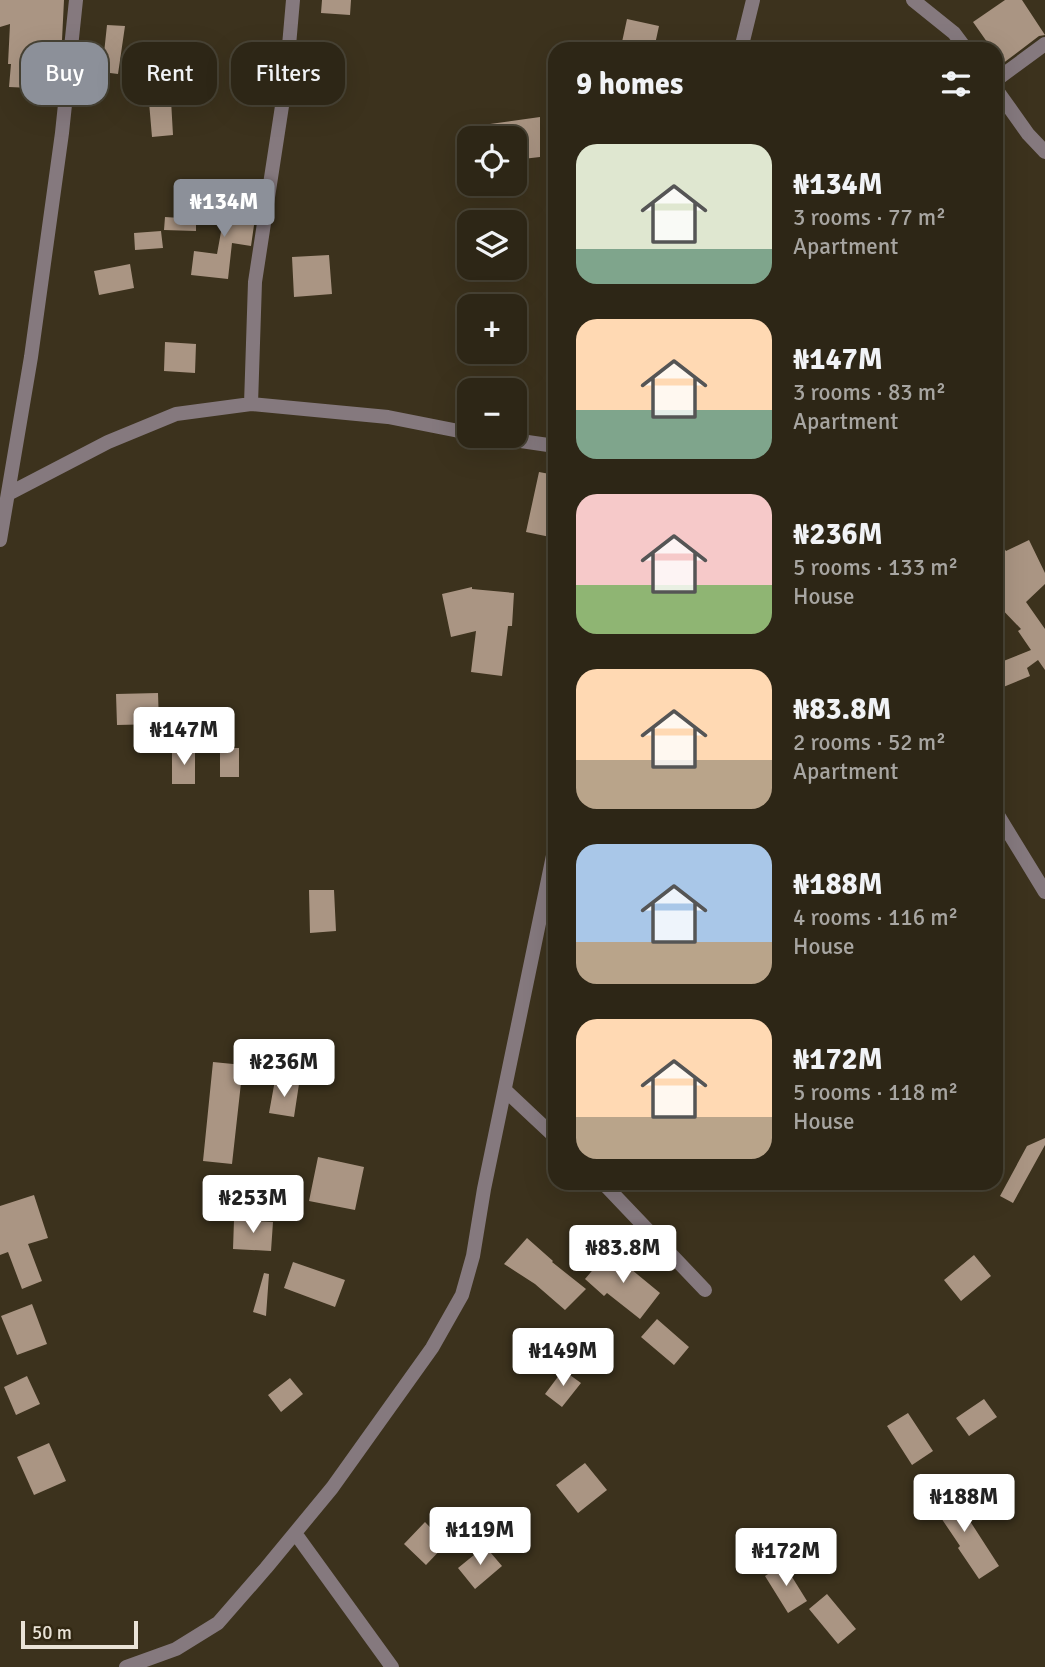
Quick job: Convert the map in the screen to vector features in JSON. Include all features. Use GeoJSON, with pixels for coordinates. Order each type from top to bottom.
{"type":"FeatureCollection","features":[{"type":"Feature","properties":{"kind":"street"},"geometry":{"type":"LineString","coordinates":[[0,540],[31,357],[62,133],[76,0]]}},
{"type":"Feature","properties":{"kind":"street"},"geometry":{"type":"LineString","coordinates":[[251,404],[255,282],[286,80],[293,0]]}},
{"type":"Feature","properties":{"kind":"street"},"geometry":{"type":"LineString","coordinates":[[743,42],[753,0]]}},
{"type":"Feature","properties":{"kind":"street"},"geometry":{"type":"LineString","coordinates":[[913,0],[954,33],[961,42]]}},
{"type":"Feature","properties":{"kind":"street"},"geometry":{"type":"LineString","coordinates":[[1003,75],[1045,44]]}},
{"type":"Feature","properties":{"kind":"street"},"geometry":{"type":"LineString","coordinates":[[1003,99],[1028,134],[1045,152]]}},
{"type":"Feature","properties":{"kind":"street"},"geometry":{"type":"LineString","coordinates":[[8,494],[108,442],[176,414],[251,404],[388,417],[457,431]]}},
{"type":"Feature","properties":{"kind":"street"},"geometry":{"type":"LineString","coordinates":[[527,442],[548,445]]}},
{"type":"Feature","properties":{"kind":"street"},"geometry":{"type":"LineString","coordinates":[[1003,823],[1045,892]]}},
{"type":"Feature","properties":{"kind":"street"},"geometry":{"type":"LineString","coordinates":[[126,1667],[176,1649],[218,1623],[332,1488],[432,1348],[462,1295],[473,1256],[484,1189],[548,880]]}},
{"type":"Feature","properties":{"kind":"street"},"geometry":{"type":"LineString","coordinates":[[505,1090],[548,1130]]}},
{"type":"Feature","properties":{"kind":"street"},"geometry":{"type":"LineString","coordinates":[[610,1190],[705,1290]]}},
{"type":"Feature","properties":{"kind":"street"},"geometry":{"type":"LineString","coordinates":[[295,1533],[392,1667]]}},
{"type":"Feature","properties":{"kind":"building"},"geometry":{"type":"Polygon","coordinates":[[[0,0],[64,0],[62,40],[21,42],[21,88],[9,87],[10,24],[0,27],[0,0]]]}},
{"type":"Feature","properties":{"kind":"building"},"geometry":{"type":"Polygon","coordinates":[[[322,0],[351,0],[350,15],[321,13],[322,0]]]}},
{"type":"Feature","properties":{"kind":"building"},"geometry":{"type":"Polygon","coordinates":[[[1005,0],[1022,0],[1045,35],[1039,36],[1003,63],[1003,42],[987,42],[973,22],[1005,0]]]}},
{"type":"Feature","properties":{"kind":"building"},"geometry":{"type":"Polygon","coordinates":[[[627,19],[659,26],[656,42],[622,42],[627,19]]]}},
{"type":"Feature","properties":{"kind":"building"},"geometry":{"type":"Polygon","coordinates":[[[107,25],[125,26],[118,74],[108,73],[108,42],[105,42],[107,25]]]}},
{"type":"Feature","properties":{"kind":"building"},"geometry":{"type":"Polygon","coordinates":[[[149,105],[171,105],[173,135],[152,137],[149,105]]]}},
{"type":"Feature","properties":{"kind":"building"},"geometry":{"type":"Polygon","coordinates":[[[540,117],[540,157],[527,158],[527,126],[490,124],[540,117]]]}},
{"type":"Feature","properties":{"kind":"building"},"geometry":{"type":"Polygon","coordinates":[[[201,203],[256,211],[251,246],[232,243],[228,279],[191,275],[194,251],[217,254],[223,221],[200,219],[201,203]]]}},
{"type":"Feature","properties":{"kind":"building"},"geometry":{"type":"Polygon","coordinates":[[[165,217],[196,219],[196,231],[164,230],[165,217]]]}},
{"type":"Feature","properties":{"kind":"building"},"geometry":{"type":"Polygon","coordinates":[[[161,231],[163,248],[135,250],[134,233],[161,231]]]}},
{"type":"Feature","properties":{"kind":"building"},"geometry":{"type":"Polygon","coordinates":[[[329,255],[332,294],[294,297],[292,257],[329,255]]]}},
{"type":"Feature","properties":{"kind":"building"},"geometry":{"type":"Polygon","coordinates":[[[130,264],[134,288],[99,295],[94,271],[130,264]]]}},
{"type":"Feature","properties":{"kind":"building"},"geometry":{"type":"Polygon","coordinates":[[[165,342],[196,344],[195,373],[164,371],[165,342]]]}},
{"type":"Feature","properties":{"kind":"building"},"geometry":{"type":"Polygon","coordinates":[[[539,472],[548,474],[548,537],[526,532],[539,472]]]}},
{"type":"Feature","properties":{"kind":"building"},"geometry":{"type":"Polygon","coordinates":[[[1029,540],[1045,573],[1045,584],[1026,602],[1045,629],[1045,670],[1038,660],[1027,668],[1030,676],[1003,687],[1003,661],[1031,650],[1018,631],[1021,629],[1003,610],[1003,547],[1006,551],[1029,540]]]}},
{"type":"Feature","properties":{"kind":"building"},"geometry":{"type":"Polygon","coordinates":[[[472,587],[514,593],[512,626],[508,626],[502,676],[471,672],[476,631],[451,637],[442,594],[472,587]]]}},
{"type":"Feature","properties":{"kind":"building"},"geometry":{"type":"Polygon","coordinates":[[[158,693],[159,724],[117,725],[116,694],[158,693]]]}},
{"type":"Feature","properties":{"kind":"building"},"geometry":{"type":"Polygon","coordinates":[[[220,748],[239,748],[239,777],[220,777],[220,748]]]}},
{"type":"Feature","properties":{"kind":"building"},"geometry":{"type":"Polygon","coordinates":[[[195,750],[195,784],[172,784],[172,751],[195,750]]]}},
{"type":"Feature","properties":{"kind":"building"},"geometry":{"type":"Polygon","coordinates":[[[309,890],[334,890],[336,931],[310,933],[309,890]]]}},
{"type":"Feature","properties":{"kind":"building"},"geometry":{"type":"Polygon","coordinates":[[[213,1062],[243,1065],[232,1164],[203,1161],[213,1062]]]}},
{"type":"Feature","properties":{"kind":"building"},"geometry":{"type":"Polygon","coordinates":[[[275,1080],[299,1084],[294,1117],[269,1113],[275,1080]]]}},
{"type":"Feature","properties":{"kind":"building"},"geometry":{"type":"Polygon","coordinates":[[[1045,1138],[1045,1145],[1013,1203],[1000,1196],[1027,1146],[1045,1138]]]}},
{"type":"Feature","properties":{"kind":"building"},"geometry":{"type":"Polygon","coordinates":[[[318,1157],[364,1167],[355,1210],[309,1201],[318,1157]]]}},
{"type":"Feature","properties":{"kind":"building"},"geometry":{"type":"Polygon","coordinates":[[[34,1195],[48,1238],[28,1244],[42,1281],[22,1289],[8,1252],[0,1255],[0,1206],[34,1195]]]}},
{"type":"Feature","properties":{"kind":"building"},"geometry":{"type":"Polygon","coordinates":[[[234,1220],[273,1222],[271,1251],[233,1249],[234,1220]]]}},
{"type":"Feature","properties":{"kind":"building"},"geometry":{"type":"Polygon","coordinates":[[[527,1238],[586,1289],[565,1310],[535,1284],[504,1264],[527,1238]]]}},
{"type":"Feature","properties":{"kind":"building"},"geometry":{"type":"Polygon","coordinates":[[[609,1251],[660,1293],[640,1319],[607,1293],[604,1296],[585,1279],[609,1251]]]}},
{"type":"Feature","properties":{"kind":"building"},"geometry":{"type":"Polygon","coordinates":[[[974,1255],[991,1276],[961,1301],[944,1280],[974,1255]]]}},
{"type":"Feature","properties":{"kind":"building"},"geometry":{"type":"Polygon","coordinates":[[[293,1262],[345,1280],[335,1307],[284,1288],[293,1262]]]}},
{"type":"Feature","properties":{"kind":"building"},"geometry":{"type":"Polygon","coordinates":[[[264,1273],[269,1274],[266,1316],[253,1312],[264,1273]]]}},
{"type":"Feature","properties":{"kind":"building"},"geometry":{"type":"Polygon","coordinates":[[[32,1304],[47,1344],[17,1355],[1,1316],[32,1304]]]}},
{"type":"Feature","properties":{"kind":"building"},"geometry":{"type":"Polygon","coordinates":[[[657,1319],[689,1347],[674,1365],[641,1337],[657,1319]]]}},
{"type":"Feature","properties":{"kind":"building"},"geometry":{"type":"Polygon","coordinates":[[[563,1370],[581,1383],[562,1407],[545,1394],[563,1370]]]}},
{"type":"Feature","properties":{"kind":"building"},"geometry":{"type":"Polygon","coordinates":[[[27,1376],[40,1404],[16,1415],[4,1387],[27,1376]]]}},
{"type":"Feature","properties":{"kind":"building"},"geometry":{"type":"Polygon","coordinates":[[[290,1378],[303,1394],[281,1412],[268,1395],[290,1378]]]}},
{"type":"Feature","properties":{"kind":"building"},"geometry":{"type":"Polygon","coordinates":[[[984,1399],[997,1417],[969,1436],[956,1418],[984,1399]]]}},
{"type":"Feature","properties":{"kind":"building"},"geometry":{"type":"Polygon","coordinates":[[[908,1413],[933,1451],[912,1465],[887,1426],[908,1413]]]}},
{"type":"Feature","properties":{"kind":"building"},"geometry":{"type":"Polygon","coordinates":[[[49,1443],[66,1481],[34,1495],[17,1457],[49,1443]]]}},
{"type":"Feature","properties":{"kind":"building"},"geometry":{"type":"Polygon","coordinates":[[[585,1463],[607,1490],[578,1513],[556,1485],[585,1463]]]}},
{"type":"Feature","properties":{"kind":"building"},"geometry":{"type":"Polygon","coordinates":[[[948,1487],[999,1566],[979,1579],[929,1500],[948,1487]]]}},
{"type":"Feature","properties":{"kind":"building"},"geometry":{"type":"Polygon","coordinates":[[[425,1522],[446,1544],[426,1565],[404,1544],[425,1522]]]}},
{"type":"Feature","properties":{"kind":"building"},"geometry":{"type":"Polygon","coordinates":[[[485,1546],[502,1566],[475,1589],[458,1568],[485,1546]]]}},
{"type":"Feature","properties":{"kind":"building"},"geometry":{"type":"Polygon","coordinates":[[[784,1564],[807,1601],[788,1613],[765,1576],[784,1564]]]}},
{"type":"Feature","properties":{"kind":"building"},"geometry":{"type":"Polygon","coordinates":[[[827,1594],[856,1629],[838,1644],[809,1609],[827,1594]]]}}]}
